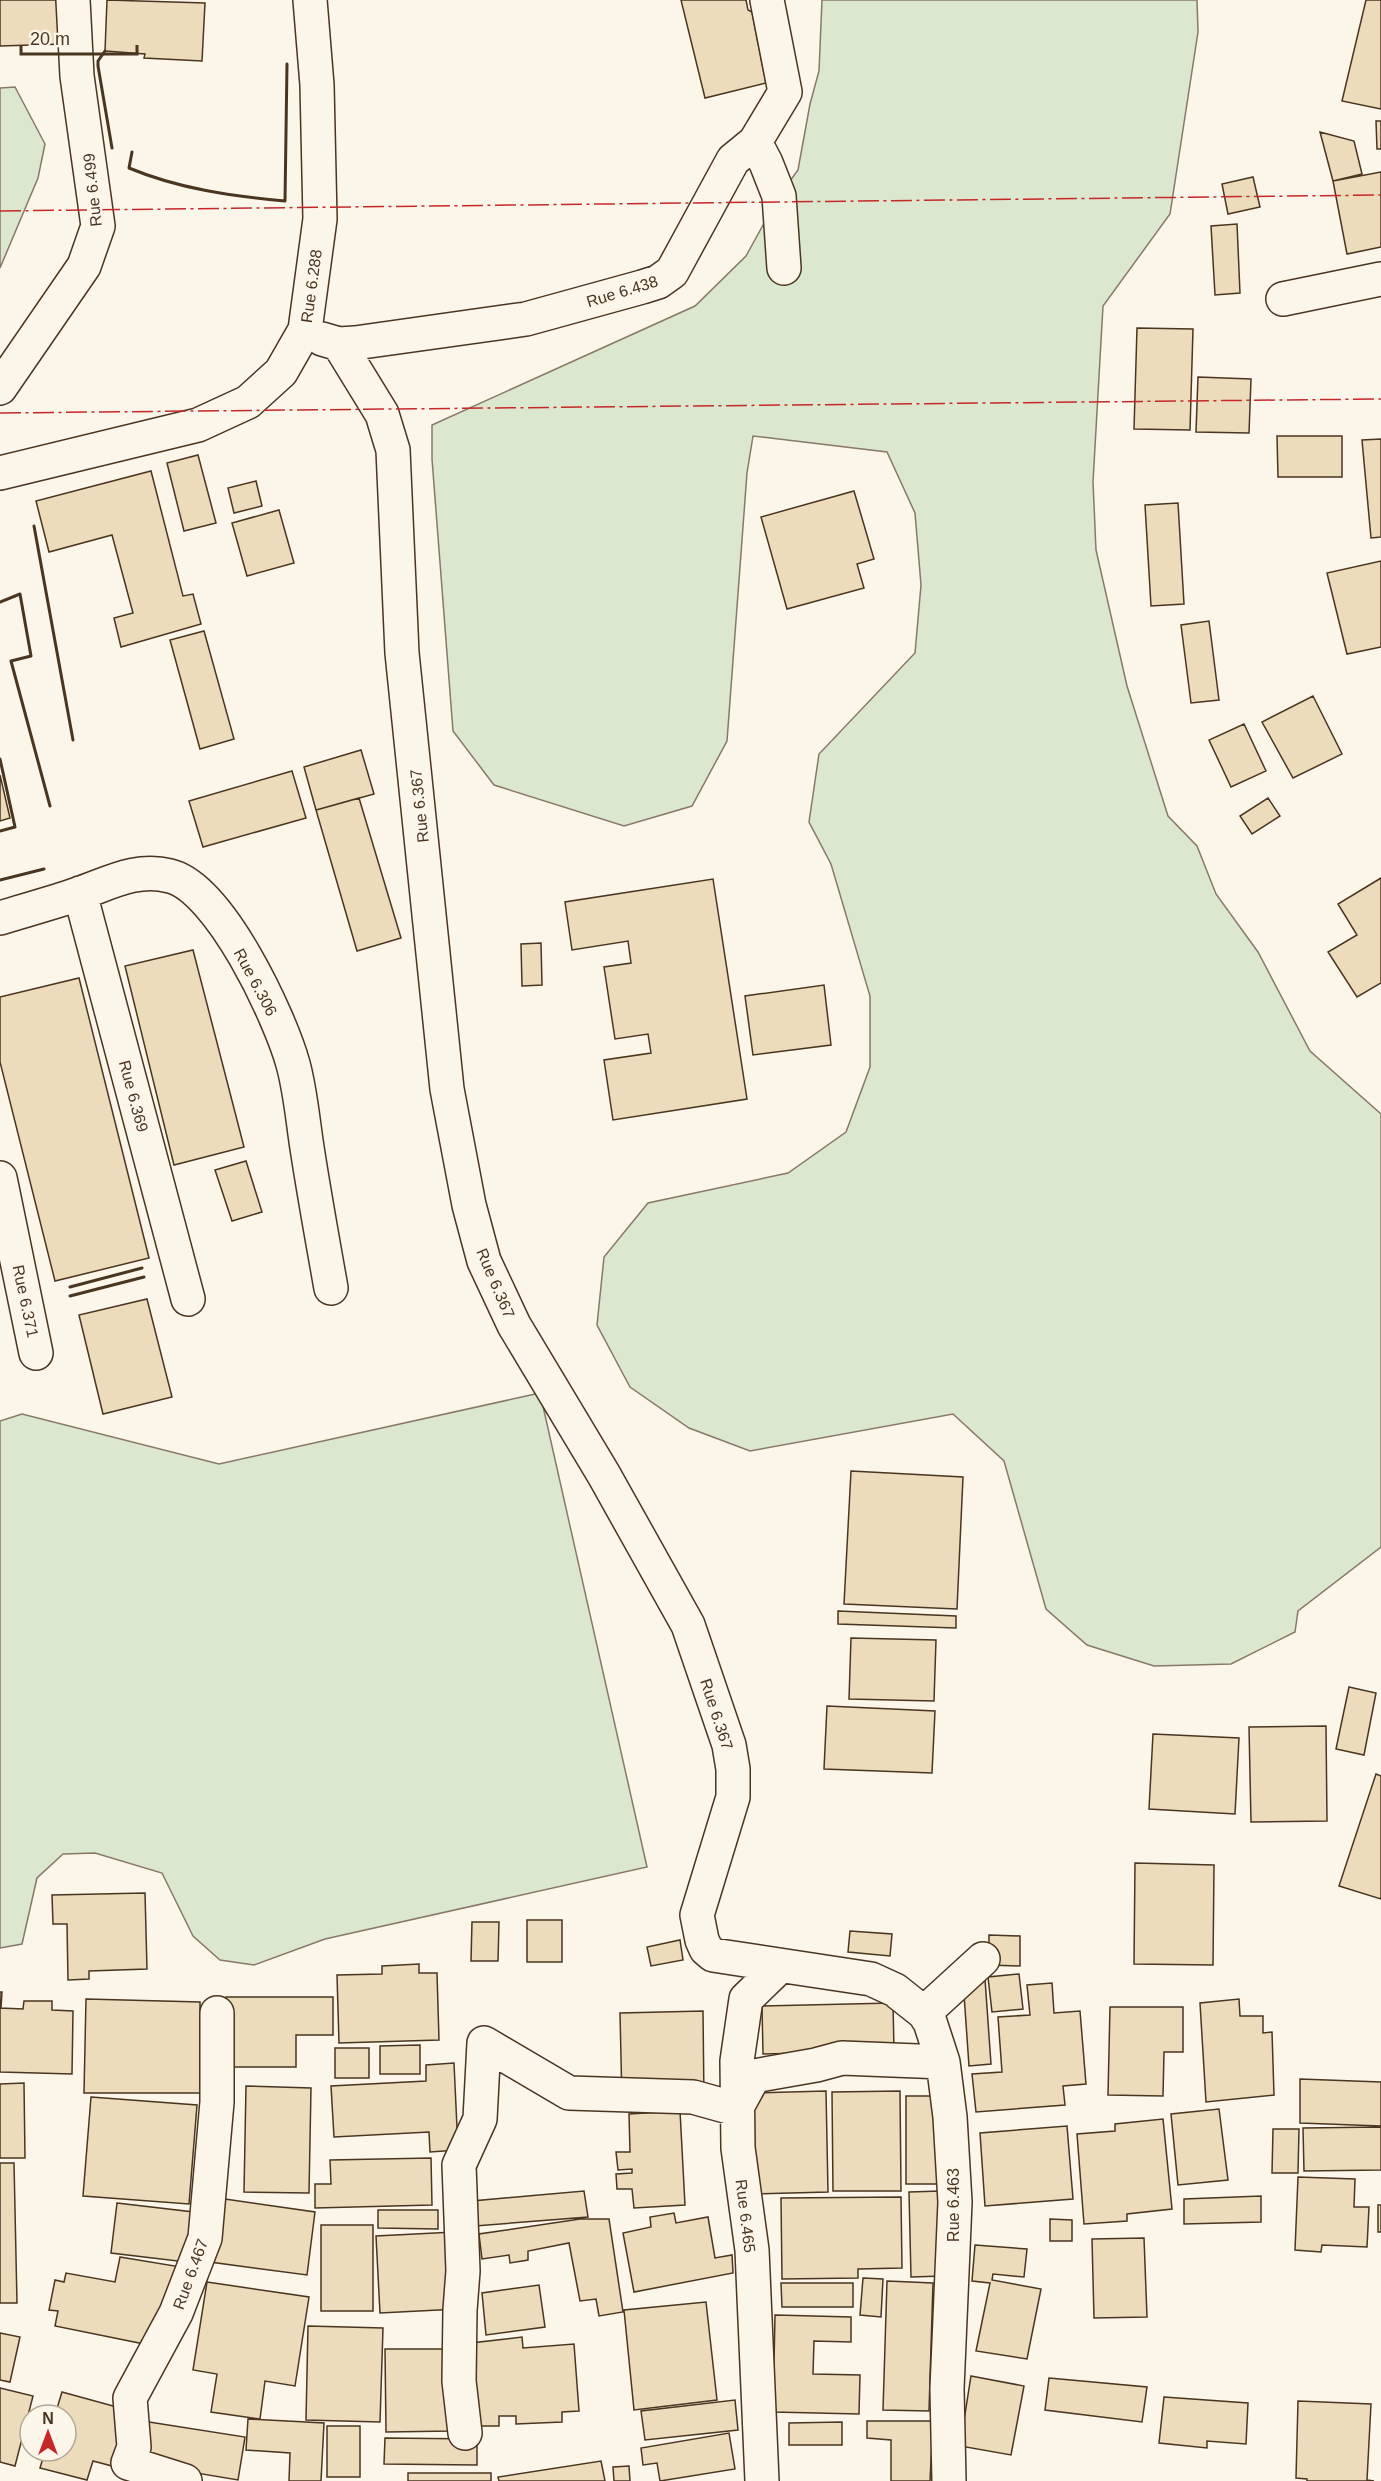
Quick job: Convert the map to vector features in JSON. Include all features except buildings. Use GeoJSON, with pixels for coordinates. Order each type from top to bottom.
{"type":"FeatureCollection","features":[{"type":"Feature","properties":{"kind":"street","name":"Rue 6.499"},"geometry":{"type":"LineString","coordinates":[[0,388],[84,266],[98,226],[77,76],[73,0]]}},
{"type":"Feature","properties":{"kind":"street","name":"Rue 6.288"},"geometry":{"type":"LineString","coordinates":[[0,472],[198,424],[248,402],[281,372],[305,330],[320,219],[317,85],[310,0]]}},
{"type":"Feature","properties":{"kind":"street","name":"Rue 6.438"},"geometry":{"type":"LineString","coordinates":[[305,330],[325,341],[339,344],[430,334],[526,319],[658,282],[672,272],[680,261],[733,160],[755,142],[785,92],[767,0]]}},
{"type":"Feature","properties":{"kind":"street"},"geometry":{"type":"LineString","coordinates":[[755,142],[779,196],[784,268]]}},
{"type":"Feature","properties":{"kind":"street"},"geometry":{"type":"LineString","coordinates":[[1283,299],[1381,279]]}},
{"type":"Feature","properties":{"kind":"street","name":"Rue 6.367"},"geometry":{"type":"LineString","coordinates":[[339,344],[382,414],[393,450],[402,652],[447,1089],[484,1261],[514,1325],[604,1475],[688,1625],[729,1745],[733,1769],[733,1797],[697,1915],[702,1940],[713,1955],[871,1979],[895,1990],[924,2013]]}},
{"type":"Feature","properties":{"kind":"street","name":"Rue 6.306"},"geometry":{"type":"LineString","coordinates":[[0,918],[120,878],[142,874],[170,876],[189,884],[224,922],[267,995],[293,1064],[331,1288]]}},
{"type":"Feature","properties":{"kind":"street","name":"Rue 6.369"},"geometry":{"type":"LineString","coordinates":[[80,893],[188,1299]]}},
{"type":"Feature","properties":{"kind":"street","name":"Rue 6.371"},"geometry":{"type":"LineString","coordinates":[[0,1178],[36,1353]]}},
{"type":"Feature","properties":{"kind":"street"},"geometry":{"type":"LineString","coordinates":[[924,2013],[983,1959]]}},
{"type":"Feature","properties":{"kind":"street","name":"Rue 6.465"},"geometry":{"type":"LineString","coordinates":[[762,2481],[752,2250],[738,2148],[737,2061],[746,1999],[780,1966]]}},
{"type":"Feature","properties":{"kind":"street","name":"Rue 6.467"},"geometry":{"type":"LineString","coordinates":[[185,2481],[128,2463],[134,2446],[130,2398],[176,2313],[205,2238],[217,2102],[217,2013]]}},
{"type":"Feature","properties":{"kind":"street","name":"Rue 6.463"},"geometry":{"type":"LineString","coordinates":[[924,2013],[930,2022],[943,2062],[950,2118],[955,2202],[947,2389],[949,2481]]}},
{"type":"Feature","properties":{"kind":"street"},"geometry":{"type":"LineString","coordinates":[[465,2433],[459,2381],[463,2271],[459,2165],[480,2119],[484,2043],[568,2093],[693,2097],[736,2109],[754,2076],[842,2058],[943,2062]]}},
{"type":"Feature","properties":{"kind":"green space"},"geometry":{"type":"Polygon","coordinates":[[[822,0],[1197,0],[1198,32],[1170,214],[1103,306],[1093,482],[1096,550],[1127,686],[1168,816],[1197,846],[1216,894],[1258,952],[1310,1051],[1381,1114],[1381,1547],[1298,1611],[1295,1632],[1231,1664],[1154,1666],[1087,1645],[1046,1609],[1004,1461],[953,1414],[750,1451],[689,1428],[630,1387],[597,1325],[604,1257],[648,1203],[788,1173],[846,1132],[870,1067],[870,996],[831,864],[809,822],[819,754],[915,653],[921,585],[915,513],[887,452],[753,436],[747,473],[727,741],[692,806],[624,826],[494,785],[453,731],[432,459],[432,425],[695,306],[746,256],[779,196],[798,170],[810,104],[819,71],[822,0]]]}},
{"type":"Feature","properties":{"kind":"green space"},"geometry":{"type":"Polygon","coordinates":[[[15,87],[45,144],[38,178],[0,268],[0,88],[15,87]]]}},
{"type":"Feature","properties":{"kind":"green space"},"geometry":{"type":"Polygon","coordinates":[[[540,1393],[647,1867],[325,1939],[254,1965],[220,1960],[193,1936],[162,1873],[95,1853],[63,1854],[37,1878],[22,1944],[0,1948],[0,1421],[22,1414],[219,1464],[540,1393]]]}},
{"type":"Feature","properties":{"kind":"wall"},"geometry":{"type":"LineString","coordinates":[[105,51],[98,61],[98,66],[112,148]]}},
{"type":"Feature","properties":{"kind":"wall"},"geometry":{"type":"LineString","coordinates":[[132,152],[129,168],[148,175],[206,190],[285,201],[287,64]]}},
{"type":"Feature","properties":{"kind":"wall"},"geometry":{"type":"LineString","coordinates":[[34,526],[73,740]]}},
{"type":"Feature","properties":{"kind":"wall"},"geometry":{"type":"LineString","coordinates":[[0,602],[20,594],[31,656],[11,661],[50,806]]}},
{"type":"Feature","properties":{"kind":"wall"},"geometry":{"type":"LineString","coordinates":[[0,759],[15,827],[0,831]]}},
{"type":"Feature","properties":{"kind":"wall"},"geometry":{"type":"LineString","coordinates":[[0,880],[44,869]]}},
{"type":"Feature","properties":{"kind":"wall"},"geometry":{"type":"LineString","coordinates":[[70,1287],[142,1268]]}},
{"type":"Feature","properties":{"kind":"wall"},"geometry":{"type":"LineString","coordinates":[[70,1296],[144,1277]]}},
{"type":"Feature","properties":{"kind":"power"},"geometry":{"type":"LineString","coordinates":[[0,211],[1381,195]]}},
{"type":"Feature","properties":{"kind":"power"},"geometry":{"type":"LineString","coordinates":[[0,413],[1381,399]]}}]}
